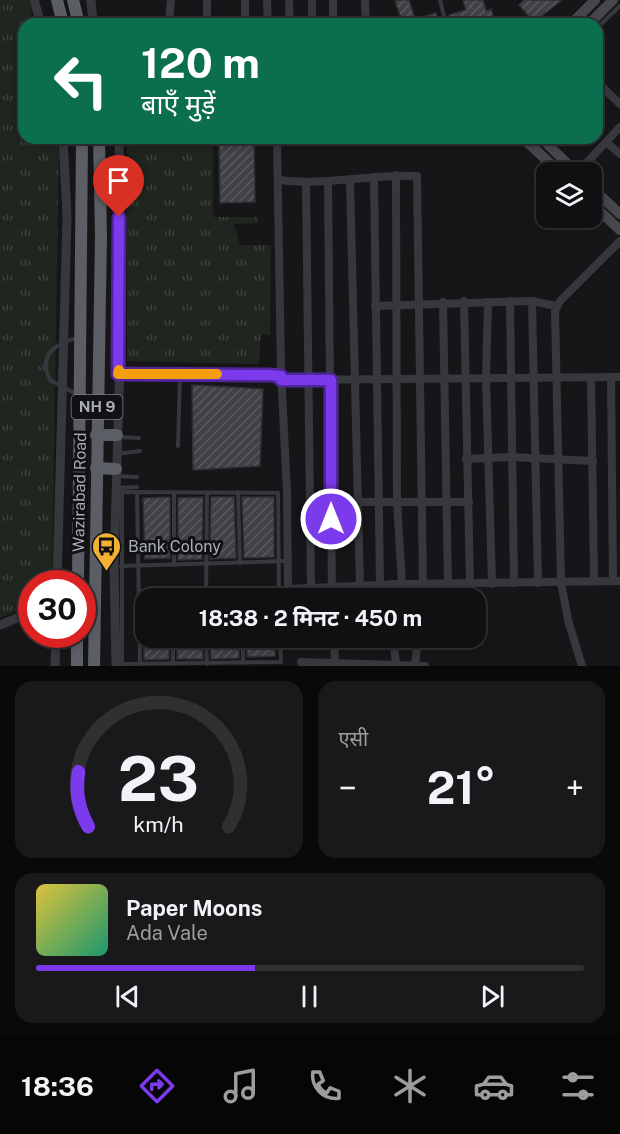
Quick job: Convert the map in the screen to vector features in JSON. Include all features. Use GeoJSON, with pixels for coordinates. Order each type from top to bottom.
{"type":"FeatureCollection","features":[{"type":"Feature","properties":{"kind":"highway"},"geometry":{"type":"LineString","coordinates":[[57,0],[62,18]]}},
{"type":"Feature","properties":{"kind":"highway"},"geometry":{"type":"LineString","coordinates":[[73,0],[78,18]]}},
{"type":"Feature","properties":{"kind":"highway","name":"Wazirabad Road"},"geometry":{"type":"LineString","coordinates":[[78,570],[82,144]]}},
{"type":"Feature","properties":{"kind":"highway","name":"Wazirabad Road"},"geometry":{"type":"LineString","coordinates":[[94,666],[101,235],[99,144]]}},
{"type":"Feature","properties":{"kind":"highway"},"geometry":{"type":"LineString","coordinates":[[96,435],[117,436]]}},
{"type":"Feature","properties":{"kind":"highway"},"geometry":{"type":"LineString","coordinates":[[96,468],[116,472]]}},
{"type":"Feature","properties":{"kind":"highway"},"geometry":{"type":"LineString","coordinates":[[77,648],[77,666]]}},
{"type":"Feature","properties":{"kind":"main road"},"geometry":{"type":"LineString","coordinates":[[577,18],[595,0]]}},
{"type":"Feature","properties":{"kind":"main road"},"geometry":{"type":"LineString","coordinates":[[595,18],[613,0]]}},
{"type":"Feature","properties":{"kind":"main road"},"geometry":{"type":"LineString","coordinates":[[529,144],[548,162]]}},
{"type":"Feature","properties":{"kind":"main road"},"geometry":{"type":"LineString","coordinates":[[547,144],[566,162]]}},
{"type":"Feature","properties":{"kind":"main road"},"geometry":{"type":"LineString","coordinates":[[602,197],[620,214]]}},
{"type":"Feature","properties":{"kind":"main road"},"geometry":{"type":"LineString","coordinates":[[602,213],[620,230]]}},
{"type":"Feature","properties":{"kind":"street"},"geometry":{"type":"LineString","coordinates":[[34,0],[39,18]]}},
{"type":"Feature","properties":{"kind":"street"},"geometry":{"type":"LineString","coordinates":[[91,0],[92,18]]}},
{"type":"Feature","properties":{"kind":"street"},"geometry":{"type":"LineString","coordinates":[[169,18],[171,0]]}},
{"type":"Feature","properties":{"kind":"street"},"geometry":{"type":"LineString","coordinates":[[207,0],[207,18]]}},
{"type":"Feature","properties":{"kind":"street"},"geometry":{"type":"LineString","coordinates":[[245,0],[245,18]]}},
{"type":"Feature","properties":{"kind":"street"},"geometry":{"type":"LineString","coordinates":[[267,0],[267,18]]}},
{"type":"Feature","properties":{"kind":"street"},"geometry":{"type":"LineString","coordinates":[[289,0],[290,18]]}},
{"type":"Feature","properties":{"kind":"street"},"geometry":{"type":"LineString","coordinates":[[312,0],[312,18]]}},
{"type":"Feature","properties":{"kind":"street"},"geometry":{"type":"LineString","coordinates":[[333,0],[333,18]]}},
{"type":"Feature","properties":{"kind":"street"},"geometry":{"type":"LineString","coordinates":[[365,0],[366,18]]}},
{"type":"Feature","properties":{"kind":"street"},"geometry":{"type":"LineString","coordinates":[[603,87],[619,101]]}},
{"type":"Feature","properties":{"kind":"street"},"geometry":{"type":"LineString","coordinates":[[587,162],[620,127]]}},
{"type":"Feature","properties":{"kind":"street"},"geometry":{"type":"LineString","coordinates":[[606,142],[620,153]]}},
{"type":"Feature","properties":{"kind":"street"},"geometry":{"type":"LineString","coordinates":[[57,570],[67,216],[63,144]]}},
{"type":"Feature","properties":{"kind":"street"},"geometry":{"type":"LineString","coordinates":[[116,666],[119,144]]}},
{"type":"Feature","properties":{"kind":"street"},"geometry":{"type":"LineString","coordinates":[[278,144],[281,378],[287,492],[282,562],[288,588]]}},
{"type":"Feature","properties":{"kind":"street"},"geometry":{"type":"LineString","coordinates":[[278,180],[306,183],[396,175],[417,176],[421,501],[420,588]]}},
{"type":"Feature","properties":{"kind":"street"},"geometry":{"type":"LineString","coordinates":[[396,175],[397,501],[402,584]]}},
{"type":"Feature","properties":{"kind":"street"},"geometry":{"type":"LineString","coordinates":[[374,177],[380,585]]}},
{"type":"Feature","properties":{"kind":"street"},"geometry":{"type":"LineString","coordinates":[[350,180],[360,587]]}},
{"type":"Feature","properties":{"kind":"street"},"geometry":{"type":"LineString","coordinates":[[328,181],[331,588],[392,584],[538,583],[594,579],[617,581],[611,377]]}},
{"type":"Feature","properties":{"kind":"street"},"geometry":{"type":"LineString","coordinates":[[306,183],[311,588]]}},
{"type":"Feature","properties":{"kind":"street"},"geometry":{"type":"LineString","coordinates":[[582,666],[567,620],[561,582],[556,306],[620,242]]}},
{"type":"Feature","properties":{"kind":"street"},"geometry":{"type":"LineString","coordinates":[[375,306],[464,301],[532,301],[556,306]]}},
{"type":"Feature","properties":{"kind":"street"},"geometry":{"type":"LineString","coordinates":[[464,301],[470,584]]}},
{"type":"Feature","properties":{"kind":"street"},"geometry":{"type":"LineString","coordinates":[[532,301],[538,583]]}},
{"type":"Feature","properties":{"kind":"street"},"geometry":{"type":"LineString","coordinates":[[443,302],[448,585]]}},
{"type":"Feature","properties":{"kind":"street"},"geometry":{"type":"LineString","coordinates":[[488,302],[486,379],[492,584]]}},
{"type":"Feature","properties":{"kind":"street"},"geometry":{"type":"LineString","coordinates":[[510,302],[514,583]]}},
{"type":"Feature","properties":{"kind":"street"},"geometry":{"type":"LineString","coordinates":[[118,374],[180,374],[310,380],[620,377]]}},
{"type":"Feature","properties":{"kind":"street"},"geometry":{"type":"LineString","coordinates":[[591,377],[594,579]]}},
{"type":"Feature","properties":{"kind":"street"},"geometry":{"type":"LineString","coordinates":[[466,459],[511,457],[593,461]]}},
{"type":"Feature","properties":{"kind":"street"},"geometry":{"type":"LineString","coordinates":[[358,502],[468,502]]}},
{"type":"Feature","properties":{"kind":"street"},"geometry":{"type":"LineString","coordinates":[[392,584],[392,588]]}},
{"type":"Feature","properties":{"kind":"street"},"geometry":{"type":"LineString","coordinates":[[0,625],[18,618]]}},
{"type":"Feature","properties":{"kind":"street"},"geometry":{"type":"LineString","coordinates":[[55,666],[56,648]]}},
{"type":"Feature","properties":{"kind":"street"},"geometry":{"type":"LineString","coordinates":[[334,648],[335,662]]}},
{"type":"Feature","properties":{"kind":"street"},"geometry":{"type":"LineString","coordinates":[[394,648],[396,664]]}},
{"type":"Feature","properties":{"kind":"street"},"geometry":{"type":"LineString","coordinates":[[415,665],[417,648]]}},
{"type":"Feature","properties":{"kind":"street"},"geometry":{"type":"LineString","coordinates":[[301,662],[425,666]]}},
{"type":"Feature","properties":{"kind":"lane"},"geometry":{"type":"LineString","coordinates":[[440,0],[444,18]]}},
{"type":"Feature","properties":{"kind":"lane"},"geometry":{"type":"LineString","coordinates":[[603,22],[620,6]]}},
{"type":"Feature","properties":{"kind":"lane"},"geometry":{"type":"LineString","coordinates":[[81,396],[62,389],[50,380],[44,363],[49,351],[63,341],[82,337]]}},
{"type":"Feature","properties":{"kind":"lane"},"geometry":{"type":"LineString","coordinates":[[178,446],[180,374]]}},
{"type":"Feature","properties":{"kind":"lane"},"geometry":{"type":"LineString","coordinates":[[117,436],[139,438]]}},
{"type":"Feature","properties":{"kind":"lane"},"geometry":{"type":"LineString","coordinates":[[117,454],[140,451]]}},
{"type":"Feature","properties":{"kind":"lane"},"geometry":{"type":"LineString","coordinates":[[116,472],[137,477]]}},
{"type":"Feature","properties":{"kind":"lane"},"geometry":{"type":"LineString","coordinates":[[116,488],[174,493],[278,493],[282,562],[279,588]]}},
{"type":"Feature","properties":{"kind":"lane"},"geometry":{"type":"LineString","coordinates":[[137,489],[140,588]]}},
{"type":"Feature","properties":{"kind":"lane"},"geometry":{"type":"LineString","coordinates":[[137,489],[122,492],[122,664],[281,662],[280,648]]}},
{"type":"Feature","properties":{"kind":"lane"},"geometry":{"type":"LineString","coordinates":[[207,492],[207,588]]}},
{"type":"Feature","properties":{"kind":"lane"},"geometry":{"type":"LineString","coordinates":[[238,492],[240,563]]}},
{"type":"Feature","properties":{"kind":"lane"},"geometry":{"type":"LineString","coordinates":[[174,493],[174,565]]}},
{"type":"Feature","properties":{"kind":"lane"},"geometry":{"type":"LineString","coordinates":[[121,566],[282,562]]}},
{"type":"Feature","properties":{"kind":"lane"},"geometry":{"type":"LineString","coordinates":[[140,648],[140,664]]}},
{"type":"Feature","properties":{"kind":"lane"},"geometry":{"type":"LineString","coordinates":[[173,648],[173,664]]}},
{"type":"Feature","properties":{"kind":"lane"},"geometry":{"type":"LineString","coordinates":[[207,648],[207,664]]}},
{"type":"Feature","properties":{"kind":"lane"},"geometry":{"type":"LineString","coordinates":[[243,648],[243,663]]}},
{"type":"Feature","properties":{"kind":"green space"},"geometry":{"type":"Polygon","coordinates":[[[0,0],[29,0],[33,18],[18,18],[18,144],[59,144],[52,570],[18,570],[18,610],[0,618],[0,0]]]}},
{"type":"Feature","properties":{"kind":"green space"},"geometry":{"type":"Polygon","coordinates":[[[127,144],[213,144],[213,217],[257,217],[258,223],[234,224],[240,245],[271,245],[270,335],[261,334],[259,364],[127,361],[127,144]]]}},
{"type":"Feature","properties":{"kind":"building"},"geometry":{"type":"Polygon","coordinates":[[[409,0],[415,18],[401,18],[395,1],[409,0]]]}},
{"type":"Feature","properties":{"kind":"building"},"geometry":{"type":"Polygon","coordinates":[[[463,0],[483,0],[486,11],[491,9],[494,18],[450,18],[449,15],[466,10],[463,0]]]}},
{"type":"Feature","properties":{"kind":"building"},"geometry":{"type":"Polygon","coordinates":[[[524,0],[562,0],[539,18],[530,18],[519,5],[524,0]]]}},
{"type":"Feature","properties":{"kind":"building"},"geometry":{"type":"Polygon","coordinates":[[[436,13],[437,18],[418,18],[436,13]]]}},
{"type":"Feature","properties":{"kind":"building"},"geometry":{"type":"Polygon","coordinates":[[[219,144],[254,144],[255,202],[220,203],[219,144]]]}},
{"type":"Feature","properties":{"kind":"building"},"geometry":{"type":"Polygon","coordinates":[[[192,385],[263,389],[260,466],[193,470],[192,385]]]}},
{"type":"Feature","properties":{"kind":"building"},"geometry":{"type":"Polygon","coordinates":[[[170,497],[170,558],[145,559],[143,498],[170,497]]]}},
{"type":"Feature","properties":{"kind":"building"},"geometry":{"type":"Polygon","coordinates":[[[203,497],[202,559],[178,560],[178,498],[203,497]]]}},
{"type":"Feature","properties":{"kind":"building"},"geometry":{"type":"Polygon","coordinates":[[[211,497],[234,497],[236,558],[210,559],[211,497]]]}},
{"type":"Feature","properties":{"kind":"building"},"geometry":{"type":"Polygon","coordinates":[[[242,497],[274,497],[274,557],[244,558],[242,497]]]}},
{"type":"Feature","properties":{"kind":"building"},"geometry":{"type":"Polygon","coordinates":[[[144,648],[169,648],[169,659],[144,660],[144,648]]]}},
{"type":"Feature","properties":{"kind":"building"},"geometry":{"type":"Polygon","coordinates":[[[177,648],[202,648],[203,659],[177,659],[177,648]]]}},
{"type":"Feature","properties":{"kind":"building"},"geometry":{"type":"Polygon","coordinates":[[[210,648],[239,648],[239,658],[211,659],[210,648]]]}},
{"type":"Feature","properties":{"kind":"building"},"geometry":{"type":"Polygon","coordinates":[[[247,648],[275,648],[275,656],[247,657],[247,648]]]}},
{"type":"Feature","properties":{"kind":"slow traffic"},"geometry":{"type":"LineString","coordinates":[[119,370],[118,374],[217,374]]}},
{"type":"Feature","properties":{"kind":"place","name":"Bank Colony"},"geometry":{"type":"Point","coordinates":[107,572]}},
{"type":"Feature","properties":{"kind":"route"},"geometry":{"type":"LineString","coordinates":[[119,217],[121,324],[118,374],[269,375],[281,376],[281,380],[331,380],[331,519]]}}]}
